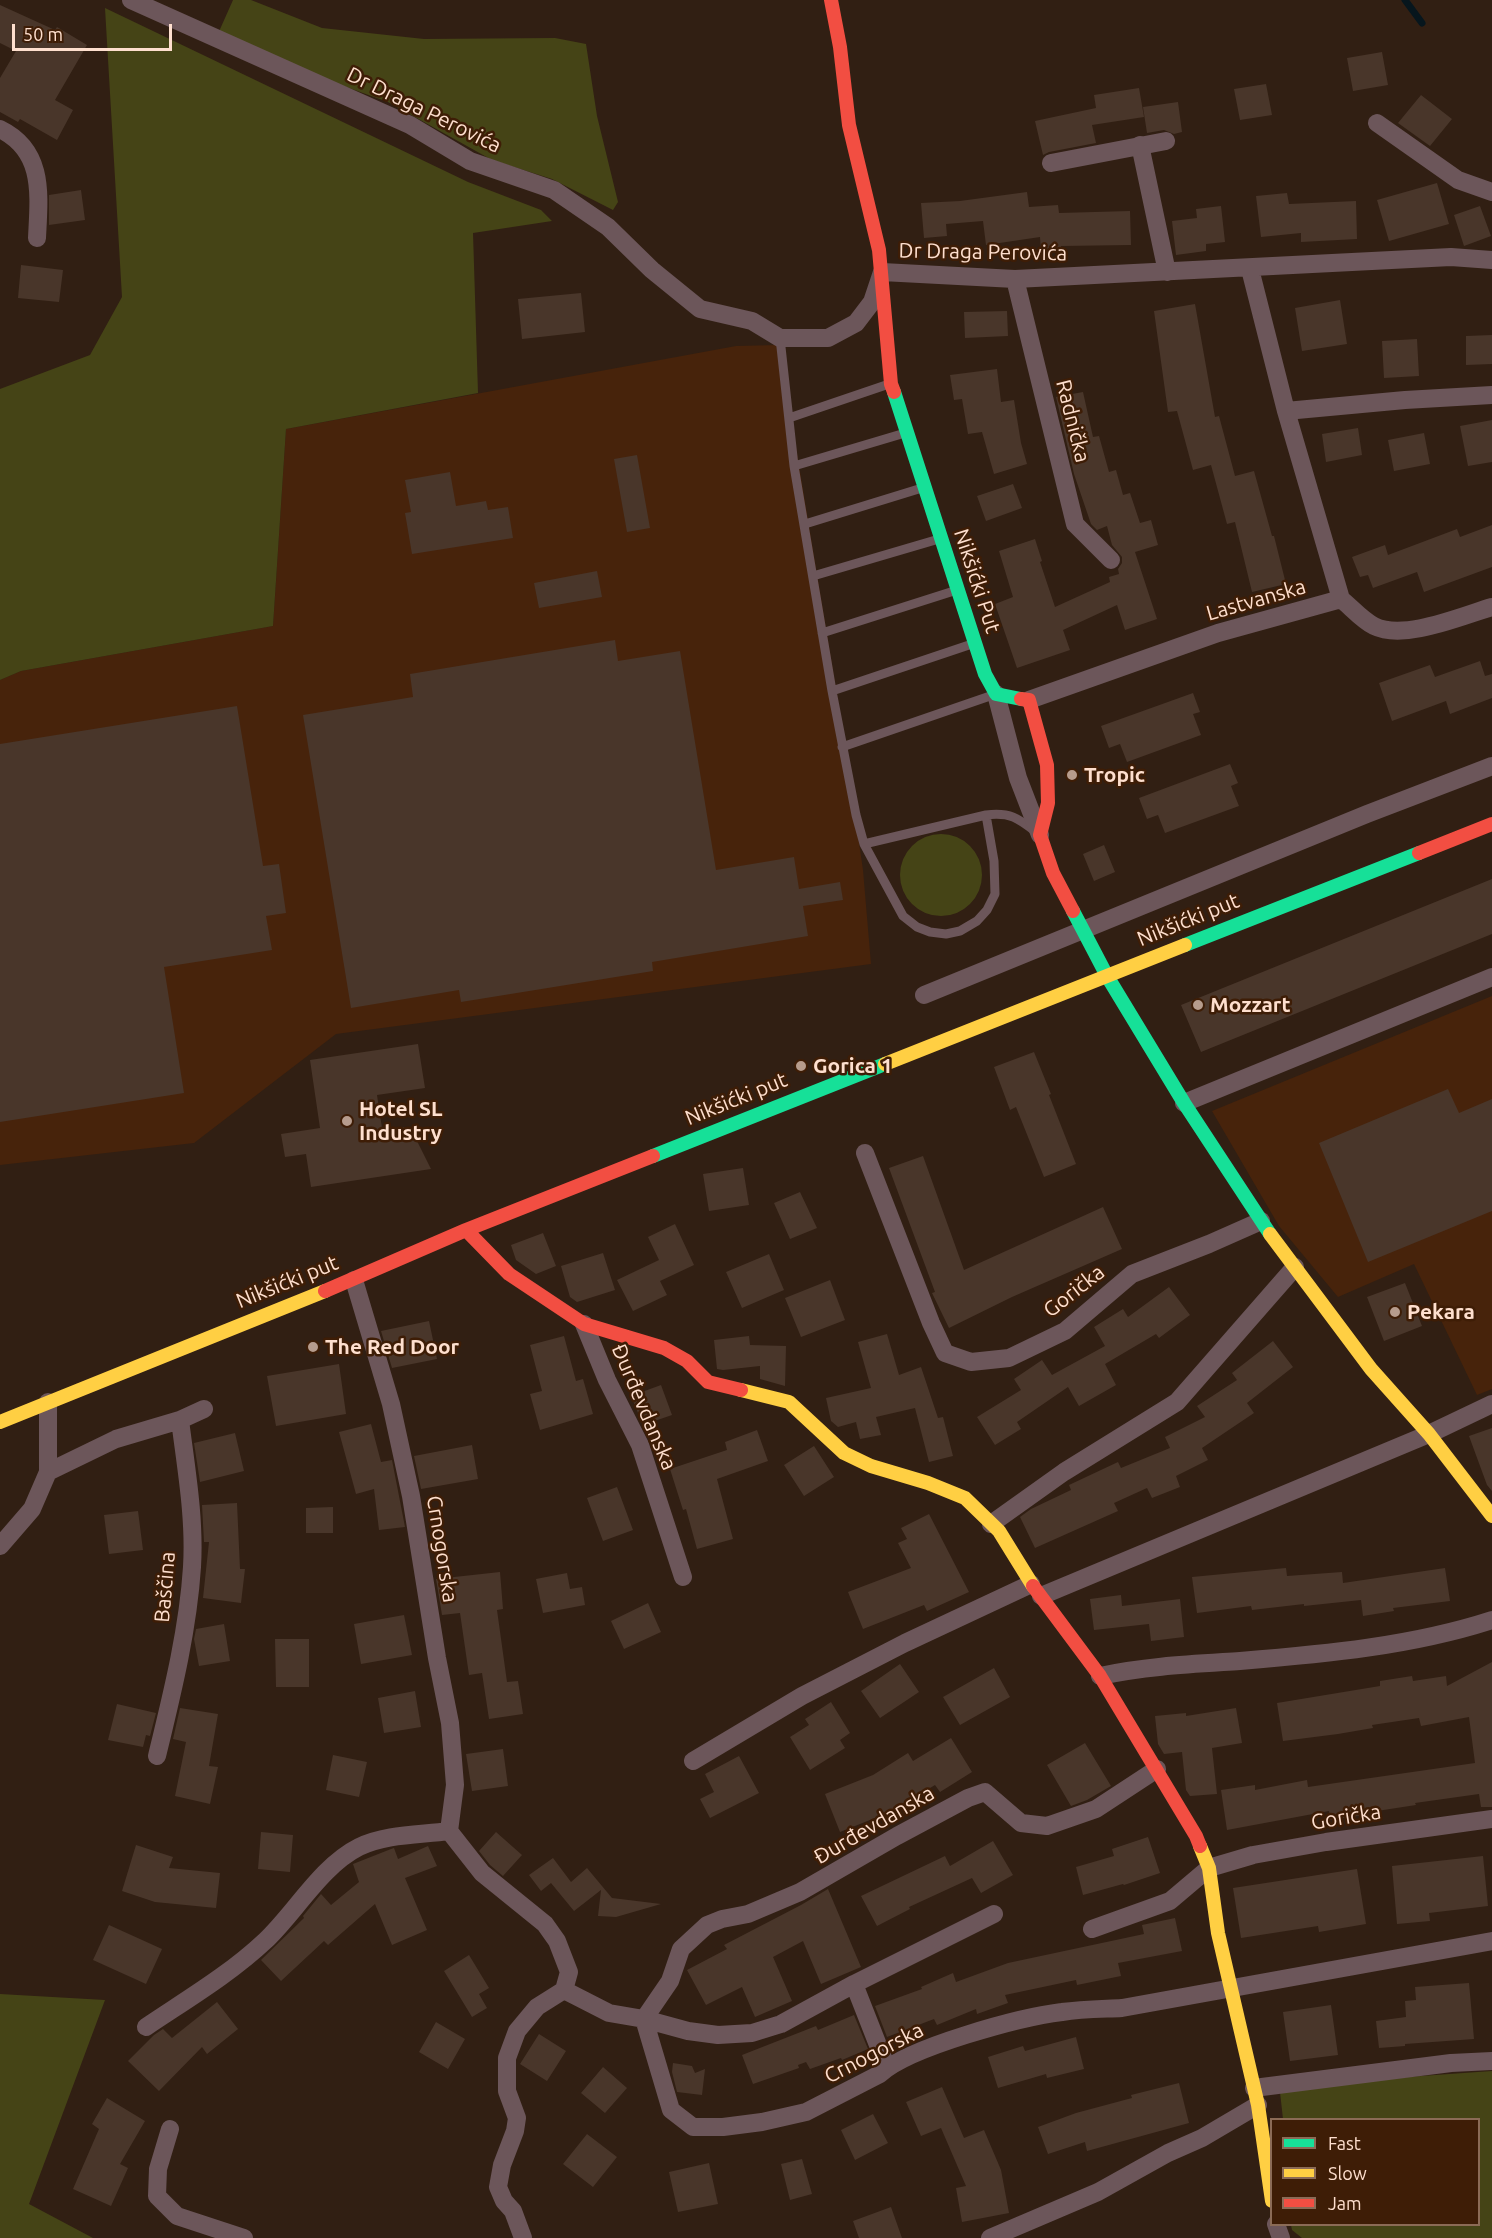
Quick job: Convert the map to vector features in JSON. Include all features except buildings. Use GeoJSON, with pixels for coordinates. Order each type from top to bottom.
{"type":"FeatureCollection","features":[{"type":"Feature","properties":{"kind":"street","name":"Dr Draga Perovića"},"geometry":{"type":"LineString","coordinates":[[131,0],[410,125],[470,161],[554,190],[608,226],[652,270],[700,309],[752,321],[780,338],[828,338],[856,323],[873,302],[882,272],[1015,279],[1250,269],[1451,257],[1492,260]]}},
{"type":"Feature","properties":{"kind":"street","name":"Nikšićki Put"},"geometry":{"type":"LineString","coordinates":[[831,0],[840,47],[849,125],[882,272],[891,384],[974,643],[985,674],[996,694]]}},
{"type":"Feature","properties":{"kind":"street"},"geometry":{"type":"LineString","coordinates":[[1377,123],[1458,180],[1492,192]]}},
{"type":"Feature","properties":{"kind":"street"},"geometry":{"type":"LineString","coordinates":[[0,129],[16,136],[33,162],[39,190],[37,238]]}},
{"type":"Feature","properties":{"kind":"street"},"geometry":{"type":"LineString","coordinates":[[1051,163],[1166,141]]}},
{"type":"Feature","properties":{"kind":"street"},"geometry":{"type":"LineString","coordinates":[[1140,145],[1167,272]]}},
{"type":"Feature","properties":{"kind":"street"},"geometry":{"type":"LineString","coordinates":[[1250,269],[1286,411],[1341,599],[1374,626],[1395,631],[1416,629],[1492,607]]}},
{"type":"Feature","properties":{"kind":"street","name":"Radnička"},"geometry":{"type":"LineString","coordinates":[[1015,279],[1075,524],[1111,560]]}},
{"type":"Feature","properties":{"kind":"street"},"geometry":{"type":"LineString","coordinates":[[1286,411],[1492,395]]}},
{"type":"Feature","properties":{"kind":"street","name":"Lastvanska"},"geometry":{"type":"LineString","coordinates":[[1029,700],[1218,633],[1341,599]]}},
{"type":"Feature","properties":{"kind":"street"},"geometry":{"type":"LineString","coordinates":[[1040,835],[1048,803],[1047,765],[1038,727],[1029,700],[996,694],[1018,778],[1053,873],[1107,976],[1184,1102],[1261,1221],[1371,1370],[1429,1434],[1490,1510]]}},
{"type":"Feature","properties":{"kind":"street","name":"Nikšićki put"},"geometry":{"type":"LineString","coordinates":[[924,994],[1367,814],[1492,766]]}},
{"type":"Feature","properties":{"kind":"street","name":"Nikšićki put"},"geometry":{"type":"LineString","coordinates":[[0,1422],[354,1280],[466,1230],[1492,824]]}},
{"type":"Feature","properties":{"kind":"street"},"geometry":{"type":"LineString","coordinates":[[1184,1102],[1492,977]]}},
{"type":"Feature","properties":{"kind":"street","name":"Gorička"},"geometry":{"type":"LineString","coordinates":[[865,1153],[931,1323],[945,1353],[971,1362],[1009,1358],[1065,1331],[1132,1274],[1209,1245],[1261,1221]]}},
{"type":"Feature","properties":{"kind":"street","name":"Đurđevdanska"},"geometry":{"type":"LineString","coordinates":[[466,1230],[509,1274],[584,1324],[664,1348],[687,1361],[708,1382],[789,1402],[844,1453],[871,1466],[928,1483],[965,1498],[999,1531],[1036,1590],[1100,1676],[1158,1769],[1196,1836],[1209,1868],[1218,1933],[1256,2097],[1270,2188]]}},
{"type":"Feature","properties":{"kind":"street"},"geometry":{"type":"LineString","coordinates":[[991,1524],[1064,1472],[1177,1402],[1295,1267]]}},
{"type":"Feature","properties":{"kind":"street","name":"Crnogorska"},"geometry":{"type":"LineString","coordinates":[[354,1280],[391,1404],[411,1496],[436,1658],[450,1723],[455,1785],[449,1831]]}},
{"type":"Feature","properties":{"kind":"street","name":"Đurđevdanska"},"geometry":{"type":"LineString","coordinates":[[584,1324],[607,1380],[640,1446],[683,1577]]}},
{"type":"Feature","properties":{"kind":"street"},"geometry":{"type":"LineString","coordinates":[[0,1546],[32,1509],[48,1472],[48,1402]]}},
{"type":"Feature","properties":{"kind":"street"},"geometry":{"type":"LineString","coordinates":[[693,1761],[802,1696],[905,1643],[1429,1434],[1492,1404]]}},
{"type":"Feature","properties":{"kind":"street"},"geometry":{"type":"LineString","coordinates":[[48,1472],[116,1439],[180,1420],[204,1409]]}},
{"type":"Feature","properties":{"kind":"street","name":"Baščina"},"geometry":{"type":"LineString","coordinates":[[157,1756],[173,1693],[192,1566],[190,1503],[180,1420]]}},
{"type":"Feature","properties":{"kind":"street"},"geometry":{"type":"LineString","coordinates":[[1100,1676],[1130,1670],[1270,1658],[1406,1642],[1492,1620]]}},
{"type":"Feature","properties":{"kind":"street","name":"Đurđevdanska"},"geometry":{"type":"LineString","coordinates":[[644,2019],[670,1981],[681,1949],[707,1925],[722,1919],[748,1914],[816,1884],[897,1836],[968,1798],[985,1792],[1021,1823],[1047,1826],[1096,1809],[1158,1769]]}},
{"type":"Feature","properties":{"kind":"street","name":"Gorička"},"geometry":{"type":"LineString","coordinates":[[1209,1868],[1253,1855],[1326,1842],[1492,1819]]}},
{"type":"Feature","properties":{"kind":"street"},"geometry":{"type":"LineString","coordinates":[[146,2027],[234,1967],[265,1941],[335,1864],[358,1848],[380,1839],[449,1831],[482,1873],[545,1924],[557,1941],[569,1972],[564,1990],[537,2007],[517,2031],[507,2058],[507,2091],[517,2118],[515,2131],[502,2165],[498,2187],[504,2200],[513,2211],[523,2238]]}},
{"type":"Feature","properties":{"kind":"street"},"geometry":{"type":"LineString","coordinates":[[1092,1929],[1170,1902],[1209,1868]]}},
{"type":"Feature","properties":{"kind":"street"},"geometry":{"type":"LineString","coordinates":[[564,1990],[609,2013],[644,2019],[688,2031],[718,2035],[752,2033],[781,2024],[854,1984],[994,1914]]}},
{"type":"Feature","properties":{"kind":"street"},"geometry":{"type":"LineString","coordinates":[[1232,1988],[1492,1941]]}},
{"type":"Feature","properties":{"kind":"street"},"geometry":{"type":"LineString","coordinates":[[854,1984],[887,2068]]}},
{"type":"Feature","properties":{"kind":"street","name":"Crnogorska"},"geometry":{"type":"LineString","coordinates":[[644,2019],[671,2110],[693,2127],[723,2127],[762,2122],[806,2112],[880,2074],[887,2068],[932,2047],[1010,2023],[1062,2012],[1122,2008],[1232,1988]]}},
{"type":"Feature","properties":{"kind":"street"},"geometry":{"type":"LineString","coordinates":[[990,2238],[1098,2192],[1168,2153],[1202,2138],[1256,2097],[1451,2063],[1492,2061]]}},
{"type":"Feature","properties":{"kind":"street"},"geometry":{"type":"LineString","coordinates":[[170,2129],[158,2169],[158,2196],[177,2216],[243,2238]]}},
{"type":"Feature","properties":{"kind":"lane"},"geometry":{"type":"LineString","coordinates":[[780,338],[794,466],[842,747],[864,844],[903,916],[917,927],[930,932],[946,934],[960,931],[977,921],[987,910],[995,894],[994,861],[986,815]]}},
{"type":"Feature","properties":{"kind":"lane"},"geometry":{"type":"LineString","coordinates":[[789,418],[891,384]]}},
{"type":"Feature","properties":{"kind":"lane"},"geometry":{"type":"LineString","coordinates":[[794,466],[908,433]]}},
{"type":"Feature","properties":{"kind":"lane"},"geometry":{"type":"LineString","coordinates":[[805,524],[924,488]]}},
{"type":"Feature","properties":{"kind":"lane"},"geometry":{"type":"LineString","coordinates":[[813,576],[942,538]]}},
{"type":"Feature","properties":{"kind":"lane"},"geometry":{"type":"LineString","coordinates":[[822,633],[957,590]]}},
{"type":"Feature","properties":{"kind":"lane"},"geometry":{"type":"LineString","coordinates":[[832,691],[974,643]]}},
{"type":"Feature","properties":{"kind":"lane"},"geometry":{"type":"LineString","coordinates":[[842,747],[996,694]]}},
{"type":"Feature","properties":{"kind":"lane"},"geometry":{"type":"LineString","coordinates":[[864,844],[998,813],[1017,817],[1040,835]]}},
{"type":"Feature","properties":{"kind":"shaded area"},"geometry":{"type":"Polygon","coordinates":[[[233,0],[251,0],[322,28],[424,39],[555,38],[586,44],[597,116],[618,202],[613,210],[552,179],[492,160],[388,102],[285,65],[217,36],[233,0]]]}},
{"type":"Feature","properties":{"kind":"shaded area"},"geometry":{"type":"Polygon","coordinates":[[[105,8],[468,182],[541,210],[552,221],[473,233],[478,393],[286,429],[273,626],[21,671],[0,680],[0,389],[90,355],[122,297],[105,8]]]}},
{"type":"Feature","properties":{"kind":"shaded area"},"geometry":{"type":"Polygon","coordinates":[[[779,345],[840,713],[863,870],[871,964],[336,1034],[194,1143],[0,1165],[0,680],[21,671],[273,626],[286,429],[736,346],[779,345]]]}},
{"type":"Feature","properties":{"kind":"shaded area"},"geometry":{"type":"Polygon","coordinates":[[[933,834],[949,834],[964,841],[975,852],[982,867],[979,891],[970,904],[949,916],[933,916],[918,909],[907,898],[900,883],[900,867],[907,852],[918,841],[933,834]]]}},
{"type":"Feature","properties":{"kind":"shaded area"},"geometry":{"type":"Polygon","coordinates":[[[1492,996],[1492,1389],[1477,1395],[1414,1264],[1338,1297],[1279,1226],[1212,1111],[1492,996]]]}},
{"type":"Feature","properties":{"kind":"shaded area"},"geometry":{"type":"Polygon","coordinates":[[[0,1994],[105,2000],[29,2204],[93,2238],[0,2238],[0,1994]]]}},
{"type":"Feature","properties":{"kind":"shaded area"},"geometry":{"type":"Polygon","coordinates":[[[1492,2071],[1492,2238],[1302,2238],[1292,2230],[1291,2226],[1480,2226],[1480,2118],[1283,2118],[1280,2092],[1407,2077],[1492,2071]]]}},
{"type":"Feature","properties":{"kind":"waterway"},"geometry":{"type":"LineString","coordinates":[[1405,0],[1422,23]]}},
{"type":"Feature","properties":{"kind":"traffic: fast"},"geometry":{"type":"LineString","coordinates":[[894,392],[985,674],[996,694],[1021,699]]}},
{"type":"Feature","properties":{"kind":"traffic: fast"},"geometry":{"type":"LineString","coordinates":[[1185,945],[1419,853]]}},
{"type":"Feature","properties":{"kind":"traffic: fast"},"geometry":{"type":"LineString","coordinates":[[1073,911],[1107,976],[1184,1103],[1270,1234]]}},
{"type":"Feature","properties":{"kind":"traffic: fast"},"geometry":{"type":"LineString","coordinates":[[653,1156],[885,1064]]}},
{"type":"Feature","properties":{"kind":"traffic: slow"},"geometry":{"type":"LineString","coordinates":[[885,1064],[1185,945]]}},
{"type":"Feature","properties":{"kind":"traffic: slow"},"geometry":{"type":"LineString","coordinates":[[1270,1234],[1371,1369],[1429,1434],[1492,1516]]}},
{"type":"Feature","properties":{"kind":"traffic: slow"},"geometry":{"type":"LineString","coordinates":[[0,1422],[325,1291]]}},
{"type":"Feature","properties":{"kind":"traffic: slow"},"geometry":{"type":"LineString","coordinates":[[741,1390],[789,1402],[844,1453],[871,1466],[928,1483],[965,1498],[999,1531],[1033,1586]]}},
{"type":"Feature","properties":{"kind":"traffic: slow"},"geometry":{"type":"LineString","coordinates":[[1200,1846],[1209,1868],[1218,1933],[1258,2105],[1270,2187]]}},
{"type":"Feature","properties":{"kind":"traffic: jam"},"geometry":{"type":"LineString","coordinates":[[831,0],[840,47],[849,125],[879,250],[891,384],[894,392]]}},
{"type":"Feature","properties":{"kind":"traffic: jam"},"geometry":{"type":"LineString","coordinates":[[1021,699],[1029,700],[1047,765],[1048,803],[1040,835],[1053,873],[1073,911]]}},
{"type":"Feature","properties":{"kind":"traffic: jam"},"geometry":{"type":"LineString","coordinates":[[1419,853],[1492,824]]}},
{"type":"Feature","properties":{"kind":"traffic: jam"},"geometry":{"type":"LineString","coordinates":[[325,1291],[466,1230],[653,1156]]}},
{"type":"Feature","properties":{"kind":"traffic: jam"},"geometry":{"type":"LineString","coordinates":[[466,1230],[509,1274],[584,1324],[664,1348],[687,1361],[708,1382],[741,1390]]}},
{"type":"Feature","properties":{"kind":"traffic: jam"},"geometry":{"type":"LineString","coordinates":[[1033,1586],[1100,1676],[1200,1846]]}},
{"type":"Feature","properties":{"kind":"place","name":"Tropic"},"geometry":{"type":"Point","coordinates":[1072,775]}},
{"type":"Feature","properties":{"kind":"place","name":"Mozzart"},"geometry":{"type":"Point","coordinates":[1198,1005]}},
{"type":"Feature","properties":{"kind":"place","name":"Gorica 1"},"geometry":{"type":"Point","coordinates":[801,1066]}},
{"type":"Feature","properties":{"kind":"place","name":"Hotel SL Industry"},"geometry":{"type":"Point","coordinates":[347,1121]}},
{"type":"Feature","properties":{"kind":"place","name":"Pekara"},"geometry":{"type":"Point","coordinates":[1395,1312]}},
{"type":"Feature","properties":{"kind":"place","name":"The Red Door"},"geometry":{"type":"Point","coordinates":[313,1347]}}]}
